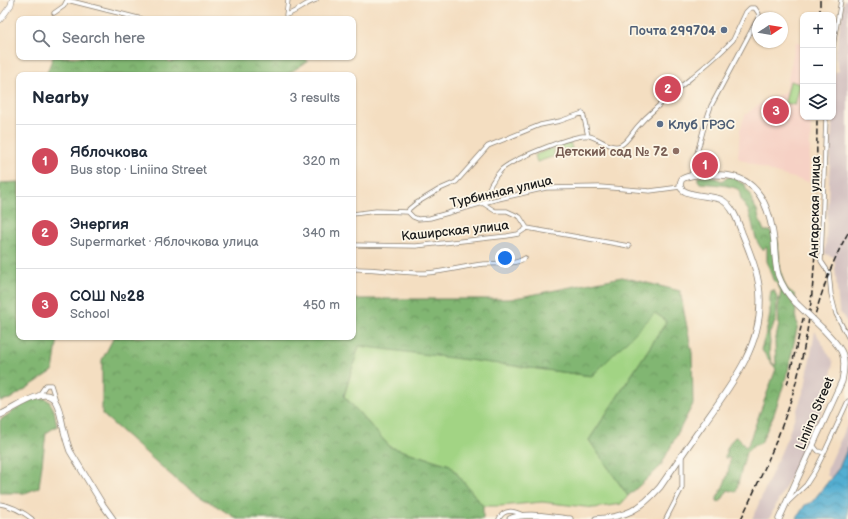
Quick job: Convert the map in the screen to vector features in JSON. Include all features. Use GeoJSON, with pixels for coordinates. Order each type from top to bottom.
{"type":"FeatureCollection","features":[{"type":"Feature","properties":{"kind":"main road"},"geometry":{"type":"LineString","coordinates":[[0,20],[11,5],[12,0]]}},
{"type":"Feature","properties":{"kind":"main road","name":"Liniina Street"},"geometry":{"type":"LineString","coordinates":[[691,176],[702,174],[735,177],[749,183],[761,196],[770,218],[778,276],[788,295],[840,348],[845,359],[838,390],[779,519]]}},
{"type":"Feature","properties":{"kind":"main road"},"geometry":{"type":"LineString","coordinates":[[596,519],[610,518],[628,513],[641,506],[660,487],[736,377],[754,340],[760,311],[760,301],[751,256],[732,210],[723,200],[711,196],[688,194],[682,191],[680,187],[682,179],[691,176]]}},
{"type":"Feature","properties":{"kind":"main road"},"geometry":{"type":"LineString","coordinates":[[0,415],[39,395],[50,396],[58,406],[66,441],[70,451],[113,519]]}},
{"type":"Feature","properties":{"kind":"main road"},"geometry":{"type":"LineString","coordinates":[[510,519],[517,516],[539,516],[570,519]]}},
{"type":"Feature","properties":{"kind":"street"},"geometry":{"type":"LineString","coordinates":[[54,13],[64,6],[67,0],[130,16]]}},
{"type":"Feature","properties":{"kind":"street"},"geometry":{"type":"LineString","coordinates":[[288,0],[286,15],[292,14],[311,1],[316,0]]}},
{"type":"Feature","properties":{"kind":"street"},"geometry":{"type":"LineString","coordinates":[[836,26],[840,0]]}},
{"type":"Feature","properties":{"kind":"street"},"geometry":{"type":"LineString","coordinates":[[526,228],[520,217],[506,211],[495,211],[484,204],[487,191],[494,179],[502,170],[511,162],[565,140],[588,136],[614,146],[620,146],[655,109],[722,52],[733,40],[746,12],[750,8],[755,8],[758,12]]}},
{"type":"Feature","properties":{"kind":"street"},"geometry":{"type":"LineString","coordinates":[[691,176],[711,106],[752,29]]}},
{"type":"Feature","properties":{"kind":"street"},"geometry":{"type":"LineString","coordinates":[[408,212],[412,206],[421,200],[456,182],[488,146],[540,125],[560,121],[583,113],[588,136]]}},
{"type":"Feature","properties":{"kind":"street","name":"Ангарская улица"},"geometry":{"type":"LineString","coordinates":[[826,120],[821,261],[829,272],[831,294],[838,318],[848,337]]}},
{"type":"Feature","properties":{"kind":"street","name":"Турбинная улица"},"geometry":{"type":"LineString","coordinates":[[356,214],[376,211],[408,212],[413,217],[418,219],[430,218],[494,200],[546,188],[600,187],[650,191],[680,187]]}},
{"type":"Feature","properties":{"kind":"street","name":"Каширская улица"},"geometry":{"type":"LineString","coordinates":[[356,245],[416,246],[506,236],[518,234],[526,228],[629,246]]}},
{"type":"Feature","properties":{"kind":"street"},"geometry":{"type":"LineString","coordinates":[[356,270],[379,270],[405,273],[443,272],[466,266],[512,263],[526,258]]}},
{"type":"Feature","properties":{"kind":"street"},"geometry":{"type":"LineString","coordinates":[[39,395],[46,385],[51,385],[56,402]]}},
{"type":"Feature","properties":{"kind":"street"},"geometry":{"type":"LineString","coordinates":[[786,504],[806,485],[815,471],[848,401]]}},
{"type":"Feature","properties":{"kind":"street"},"geometry":{"type":"LineString","coordinates":[[813,445],[818,451],[824,453]]}},
{"type":"Feature","properties":{"kind":"street"},"geometry":{"type":"LineString","coordinates":[[666,519],[682,488],[682,455]]}},
{"type":"Feature","properties":{"kind":"street"},"geometry":{"type":"LineString","coordinates":[[0,504],[7,505],[23,512],[32,519]]}},
{"type":"Feature","properties":{"kind":"street"},"geometry":{"type":"LineString","coordinates":[[499,519],[501,515],[506,512],[515,511],[524,516]]}},
{"type":"Feature","properties":{"kind":"shaded area"},"geometry":{"type":"Polygon","coordinates":[[[844,0],[848,0],[848,324],[839,310],[834,257],[825,254],[832,120],[836,120],[836,72],[839,71],[836,60],[836,50],[844,0]]]}},
{"type":"Feature","properties":{"kind":"shaded area"},"geometry":{"type":"Polygon","coordinates":[[[796,42],[800,43],[800,120],[811,120],[809,182],[778,174],[738,158],[740,130],[745,115],[765,100],[785,93],[796,42]]]}},
{"type":"Feature","properties":{"kind":"shaded area"},"geometry":{"type":"Polygon","coordinates":[[[815,331],[833,362],[829,394],[801,456],[769,519],[752,519],[788,436],[805,387],[815,331]]]}},
{"type":"Feature","properties":{"kind":"shaded area"},"geometry":{"type":"Polygon","coordinates":[[[848,423],[848,447],[839,468],[831,478],[827,475],[827,470],[848,423]]]}},
{"type":"Feature","properties":{"kind":"green space"},"geometry":{"type":"Polygon","coordinates":[[[52,60],[167,60],[170,62],[181,60],[308,61],[291,72],[47,72],[52,60]]]}},
{"type":"Feature","properties":{"kind":"green space"},"geometry":{"type":"Polygon","coordinates":[[[790,81],[800,84],[795,105],[785,103],[790,81]]]}},
{"type":"Feature","properties":{"kind":"green space"},"geometry":{"type":"Polygon","coordinates":[[[570,142],[572,149],[556,154],[554,147],[570,142]]]}},
{"type":"Feature","properties":{"kind":"green space"},"geometry":{"type":"Polygon","coordinates":[[[552,148],[555,156],[537,162],[535,155],[552,148]]]}},
{"type":"Feature","properties":{"kind":"green space"},"geometry":{"type":"Polygon","coordinates":[[[711,176],[722,181],[730,176],[737,176],[739,182],[745,184],[746,189],[751,195],[752,202],[757,210],[764,231],[770,231],[777,237],[782,277],[787,289],[795,295],[796,320],[798,324],[788,371],[774,414],[761,443],[753,446],[746,452],[736,492],[728,490],[721,501],[717,502],[717,498],[729,470],[730,458],[725,458],[727,450],[735,437],[739,438],[745,447],[748,445],[776,369],[761,349],[770,314],[771,291],[774,290],[777,298],[776,320],[769,334],[769,352],[771,361],[774,365],[776,365],[775,342],[779,325],[778,308],[781,291],[777,283],[773,280],[767,261],[767,248],[766,247],[763,250],[758,242],[749,213],[742,201],[739,190],[726,186],[700,183],[698,180],[698,177],[711,176]]]}},
{"type":"Feature","properties":{"kind":"green space"},"geometry":{"type":"Polygon","coordinates":[[[16,182],[16,340],[58,340],[53,371],[10,399],[0,401],[0,183],[16,182]]]}},
{"type":"Feature","properties":{"kind":"green space"},"geometry":{"type":"Polygon","coordinates":[[[622,277],[680,291],[692,353],[693,404],[660,467],[628,496],[589,440],[667,321],[655,313],[592,376],[359,346],[344,396],[390,447],[450,465],[483,506],[483,519],[237,519],[180,483],[102,414],[102,360],[112,340],[356,340],[356,299],[510,299],[622,277]]]}},
{"type":"Feature","properties":{"kind":"green space"},"geometry":{"type":"Polygon","coordinates":[[[655,313],[667,321],[589,440],[628,496],[621,504],[594,508],[542,502],[483,506],[450,465],[390,447],[344,396],[359,345],[592,376],[655,313]]]}},
{"type":"Feature","properties":{"kind":"green space"},"geometry":{"type":"Polygon","coordinates":[[[44,398],[49,401],[54,410],[57,426],[46,433],[39,487],[26,493],[0,493],[0,420],[30,400],[44,398]]]}},
{"type":"Feature","properties":{"kind":"water"},"geometry":{"type":"Polygon","coordinates":[[[848,447],[848,519],[796,519],[805,505],[812,502],[839,468],[848,447]]]}},
{"type":"Feature","properties":{"kind":"railway"},"geometry":{"type":"LineString","coordinates":[[820,0],[820,12]]}},
{"type":"Feature","properties":{"kind":"railway"},"geometry":{"type":"LineString","coordinates":[[741,519],[781,428],[792,396],[808,328],[815,258],[817,120]]}},
{"type":"Feature","properties":{"kind":"railway"},"geometry":{"type":"LineString","coordinates":[[813,322],[828,276],[848,233]]}},
{"type":"Feature","properties":{"kind":"railway"},"geometry":{"type":"LineString","coordinates":[[787,385],[804,315]]}},
{"type":"Feature","properties":{"kind":"place","name":"Почта 299704"},"geometry":{"type":"Point","coordinates":[724,30]}},
{"type":"Feature","properties":{"kind":"place","name":"Энергия"},"geometry":{"type":"Point","coordinates":[668,89]}},
{"type":"Feature","properties":{"kind":"place","name":"СОШ №28"},"geometry":{"type":"Point","coordinates":[776,111]}},
{"type":"Feature","properties":{"kind":"place","name":"Клуб ГРЭС"},"geometry":{"type":"Point","coordinates":[660,124]}},
{"type":"Feature","properties":{"kind":"place","name":"Детский сад № 72"},"geometry":{"type":"Point","coordinates":[676,151]}},
{"type":"Feature","properties":{"kind":"place","name":"Яблочкова"},"geometry":{"type":"Point","coordinates":[705,165]}}]}
